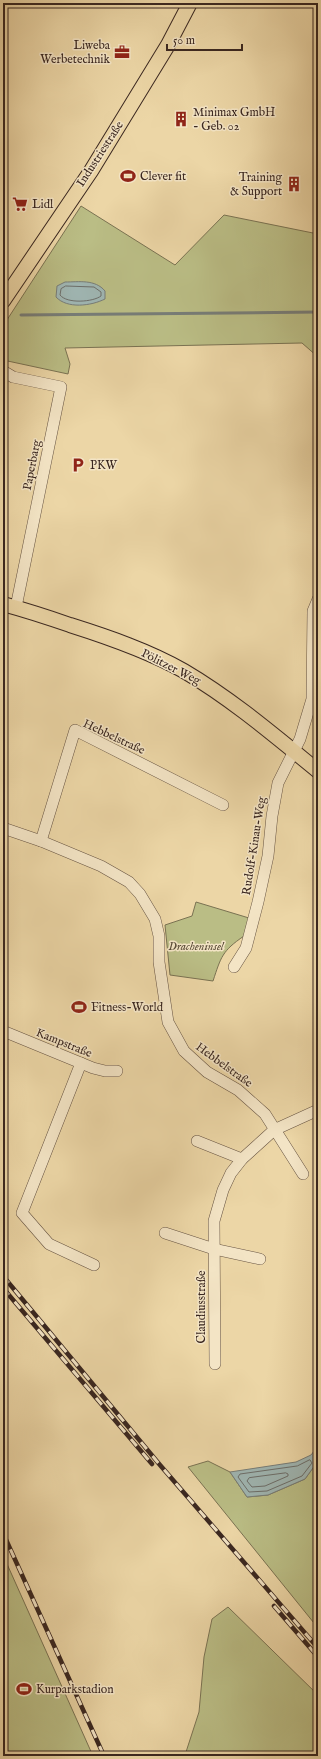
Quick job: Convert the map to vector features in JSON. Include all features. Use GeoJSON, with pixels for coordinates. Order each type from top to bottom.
{"type":"FeatureCollection","features":[{"type":"Feature","properties":{"kind":"main road","name":"Industriestraße"},"geometry":{"type":"LineString","coordinates":[[3,301],[91,171],[164,52],[190,3]]}},
{"type":"Feature","properties":{"kind":"main road","name":"Pölitzer Weg"},"geometry":{"type":"LineString","coordinates":[[10,606],[98,634],[146,653],[183,671],[226,698],[318,770]]}},
{"type":"Feature","properties":{"kind":"street","name":"Paperbarg"},"geometry":{"type":"LineString","coordinates":[[3,371],[13,377],[60,387],[10,606]]}},
{"type":"Feature","properties":{"kind":"street","name":"Rudolf-Kinau-Weg"},"geometry":{"type":"LineString","coordinates":[[234,967],[246,948],[268,856],[272,816],[278,783],[293,750],[300,739],[312,699],[313,611],[318,600]]}},
{"type":"Feature","properties":{"kind":"street","name":"Hebbelstraße"},"geometry":{"type":"LineString","coordinates":[[41,841],[75,730],[223,805]]}},
{"type":"Feature","properties":{"kind":"street","name":"Hebbelstraße"},"geometry":{"type":"LineString","coordinates":[[3,828],[41,841],[101,866],[129,882],[140,894],[155,919],[159,936],[159,962],[168,1022],[184,1051],[207,1072],[238,1090],[265,1114],[274,1130]]}},
{"type":"Feature","properties":{"kind":"street","name":"Kampstraße"},"geometry":{"type":"LineString","coordinates":[[3,1031],[81,1063],[105,1071],[117,1071]]}},
{"type":"Feature","properties":{"kind":"street"},"geometry":{"type":"LineString","coordinates":[[81,1063],[22,1213],[49,1244],[94,1265]]}},
{"type":"Feature","properties":{"kind":"street","name":"Claudiusstraße"},"geometry":{"type":"LineString","coordinates":[[215,1364],[214,1222],[223,1190],[232,1173],[242,1160],[274,1130],[318,1110]]}},
{"type":"Feature","properties":{"kind":"street"},"geometry":{"type":"LineString","coordinates":[[274,1130],[304,1174]]}},
{"type":"Feature","properties":{"kind":"street"},"geometry":{"type":"LineString","coordinates":[[197,1141],[242,1160]]}},
{"type":"Feature","properties":{"kind":"street"},"geometry":{"type":"LineString","coordinates":[[164,1232],[214,1249],[260,1259]]}},
{"type":"Feature","properties":{"kind":"green space"},"geometry":{"type":"Polygon","coordinates":[[[81,206],[175,265],[224,215],[313,233],[318,226],[318,357],[302,343],[65,348],[70,364],[68,374],[3,360],[3,326],[81,206]]]}},
{"type":"Feature","properties":{"kind":"green space","name":"Dracheninsel"},"geometry":{"type":"Polygon","coordinates":[[[196,902],[249,918],[244,936],[231,946],[223,955],[213,981],[170,975],[165,925],[192,916],[196,902]]]}},
{"type":"Feature","properties":{"kind":"green space"},"geometry":{"type":"Polygon","coordinates":[[[208,1461],[230,1472],[247,1497],[268,1495],[305,1479],[318,1461],[318,1628],[188,1467],[208,1461]]]}},
{"type":"Feature","properties":{"kind":"green space","name":"Kurparkstadion"},"geometry":{"type":"Polygon","coordinates":[[[3,1555],[93,1756],[3,1756],[3,1555]]]}},
{"type":"Feature","properties":{"kind":"green space"},"geometry":{"type":"Polygon","coordinates":[[[228,1607],[318,1695],[318,1756],[179,1756],[186,1752],[199,1712],[204,1657],[212,1619],[228,1607]]]}},
{"type":"Feature","properties":{"kind":"water"},"geometry":{"type":"Polygon","coordinates":[[[65,282],[92,283],[101,287],[105,291],[105,299],[86,305],[73,305],[61,301],[56,297],[57,286],[65,282]]]}},
{"type":"Feature","properties":{"kind":"water"},"geometry":{"type":"Polygon","coordinates":[[[318,1446],[318,1461],[305,1479],[268,1495],[247,1497],[230,1472],[296,1462],[311,1455],[318,1446]]]}},
{"type":"Feature","properties":{"kind":"waterway"},"geometry":{"type":"LineString","coordinates":[[21,315],[318,312]]}},
{"type":"Feature","properties":{"kind":"railway"},"geometry":{"type":"LineString","coordinates":[[3,1276],[160,1465],[318,1648]]}},
{"type":"Feature","properties":{"kind":"railway"},"geometry":{"type":"LineString","coordinates":[[3,1288],[152,1464]]}},
{"type":"Feature","properties":{"kind":"railway"},"geometry":{"type":"LineString","coordinates":[[3,1533],[104,1756]]}},
{"type":"Feature","properties":{"kind":"railway"},"geometry":{"type":"LineString","coordinates":[[274,1606],[318,1657]]}},
{"type":"Feature","properties":{"kind":"place","name":"Liweba Werbetechnik"},"geometry":{"type":"Point","coordinates":[122,52]}},
{"type":"Feature","properties":{"kind":"place","name":"Minimax GmbH - Geb. 02"},"geometry":{"type":"Point","coordinates":[181,119]}},
{"type":"Feature","properties":{"kind":"place","name":"Clever fit"},"geometry":{"type":"Point","coordinates":[128,176]}},
{"type":"Feature","properties":{"kind":"place","name":"Training & Support"},"geometry":{"type":"Point","coordinates":[294,184]}},
{"type":"Feature","properties":{"kind":"place","name":"Lidl"},"geometry":{"type":"Point","coordinates":[20,204]}},
{"type":"Feature","properties":{"kind":"place","name":"PKW"},"geometry":{"type":"Point","coordinates":[78,465]}},
{"type":"Feature","properties":{"kind":"place","name":"Fitness-World"},"geometry":{"type":"Point","coordinates":[79,1007]}},
{"type":"Feature","properties":{"kind":"place","name":"Kurparkstadion"},"geometry":{"type":"Point","coordinates":[24,1689]}}]}
